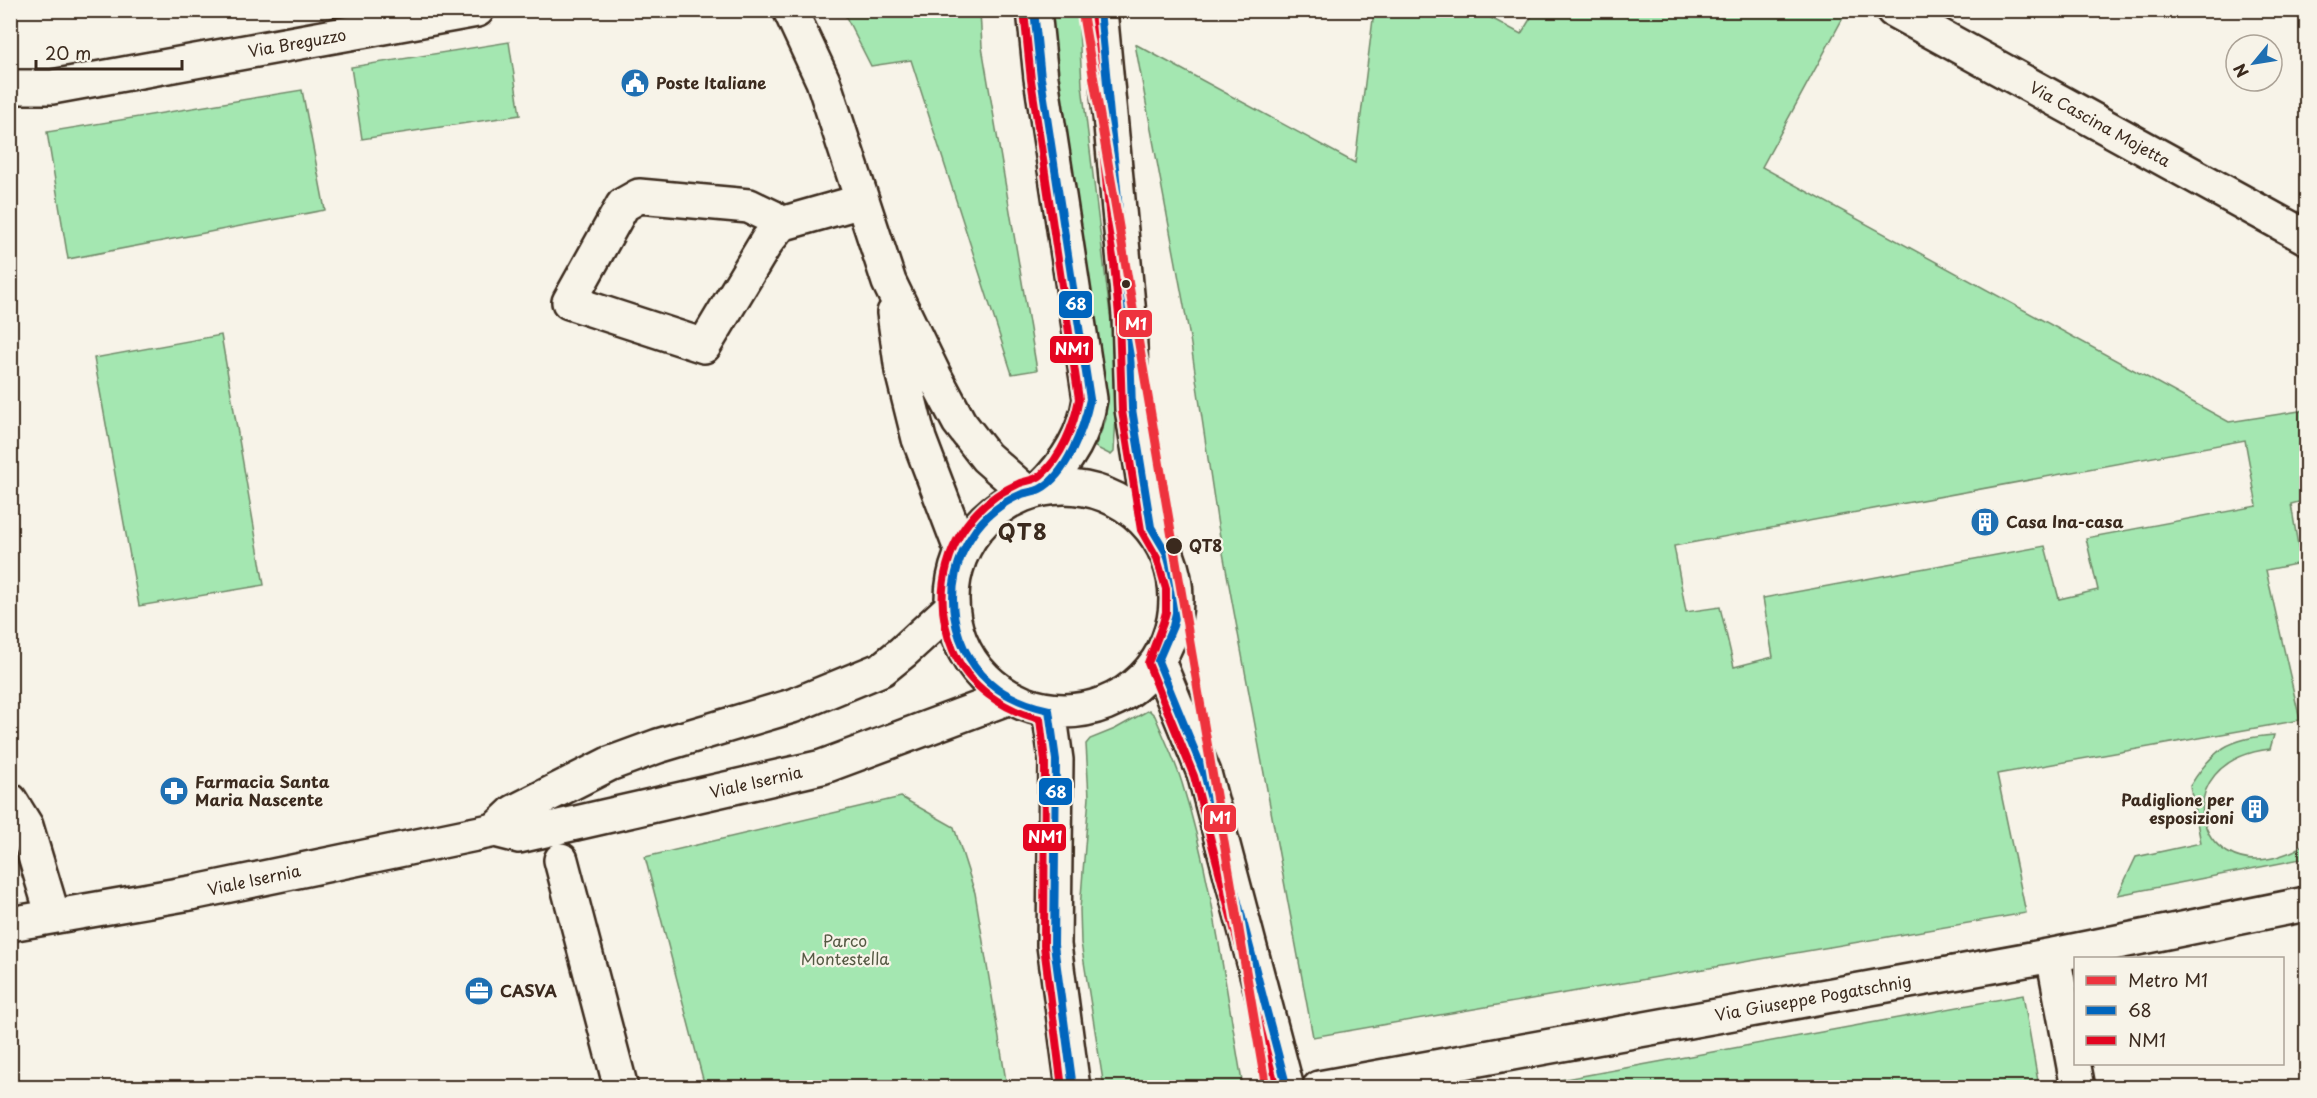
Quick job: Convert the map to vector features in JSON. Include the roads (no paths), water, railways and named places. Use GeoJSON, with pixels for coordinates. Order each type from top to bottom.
{"type":"FeatureCollection","features":[{"type":"Feature","properties":{"kind":"street","name":"Via Breguzzo"},"geometry":{"type":"LineString","coordinates":[[10,87],[52,87],[477,10]]}},
{"type":"Feature","properties":{"kind":"street"},"geometry":{"type":"LineString","coordinates":[[790,10],[823,81],[889,282],[959,422],[986,457],[1033,491],[1068,486],[1095,490],[1131,508],[1150,527],[1171,565],[1177,600],[1170,638],[1158,662],[1137,685],[1111,702],[1081,710],[1035,708],[1010,698],[987,681],[969,660],[957,634],[952,607],[954,579],[962,552],[971,536],[988,516],[1003,504],[1033,491],[1058,471],[1074,445],[1088,413],[1090,399],[1041,78],[1034,10]]}},
{"type":"Feature","properties":{"kind":"street"},"geometry":{"type":"LineString","coordinates":[[1100,10],[1129,315],[1132,409],[1150,527]]}},
{"type":"Feature","properties":{"kind":"street","name":"Via Cascina Mojetta"},"geometry":{"type":"LineString","coordinates":[[1893,10],[2307,237]]}},
{"type":"Feature","properties":{"kind":"street"},"geometry":{"type":"LineString","coordinates":[[781,224],[772,217],[748,206],[639,196],[623,205],[569,302],[704,346],[767,241],[781,224],[862,201]]}},
{"type":"Feature","properties":{"kind":"street"},"geometry":{"type":"LineString","coordinates":[[889,282],[902,371],[919,439],[962,552]]}},
{"type":"Feature","properties":{"kind":"street","name":"Viale Isernia"},"geometry":{"type":"LineString","coordinates":[[495,830],[514,812],[609,764],[658,746],[792,706],[882,669],[952,607]]}},
{"type":"Feature","properties":{"kind":"street"},"geometry":{"type":"LineString","coordinates":[[1158,662],[1204,773],[1287,1088]]}},
{"type":"Feature","properties":{"kind":"street","name":"Viale Isernia"},"geometry":{"type":"LineString","coordinates":[[10,924],[196,892],[495,830],[519,836],[822,767],[1010,698]]}},
{"type":"Feature","properties":{"kind":"street"},"geometry":{"type":"LineString","coordinates":[[1049,710],[1056,760],[1054,945],[1073,1088]]}},
{"type":"Feature","properties":{"kind":"street"},"geometry":{"type":"LineString","coordinates":[[10,800],[26,826],[53,916]]}},
{"type":"Feature","properties":{"kind":"street"},"geometry":{"type":"LineString","coordinates":[[561,860],[621,1088]]}},
{"type":"Feature","properties":{"kind":"street","name":"Via Giuseppe Pogatschnig"},"geometry":{"type":"LineString","coordinates":[[1319,1088],[2053,955],[2307,904]]}},
{"type":"Feature","properties":{"kind":"street"},"geometry":{"type":"LineString","coordinates":[[2053,955],[2078,1088]]}},
{"type":"Feature","properties":{"kind":"metro line","name":"M1"},"geometry":{"type":"LineString","coordinates":[[1082,10],[1266,1088]]}},
{"type":"Feature","properties":{"kind":"place","name":"Poste Italiane"},"geometry":{"type":"Point","coordinates":[635,83]}},
{"type":"Feature","properties":{"kind":"place","name":"Casa Ina-casa"},"geometry":{"type":"Point","coordinates":[1985,522]}},
{"type":"Feature","properties":{"kind":"place","name":"QT8"},"geometry":{"type":"Point","coordinates":[1174,546]}},
{"type":"Feature","properties":{"kind":"place","name":"Farmacia Santa Maria Nascente"},"geometry":{"type":"Point","coordinates":[174,791]}},
{"type":"Feature","properties":{"kind":"place","name":"Padiglione per esposizioni"},"geometry":{"type":"Point","coordinates":[2255,809]}},
{"type":"Feature","properties":{"kind":"place","name":"CASVA"},"geometry":{"type":"Point","coordinates":[479,991]}},
{"type":"Feature","properties":{"kind":"district","name":"QT8"},"geometry":{"type":"Point","coordinates":[1023,532]}},
{"type":"Feature","properties":{"kind":"park label","name":"Parco Montestella"},"geometry":{"type":"Point","coordinates":[845,950]}}]}
